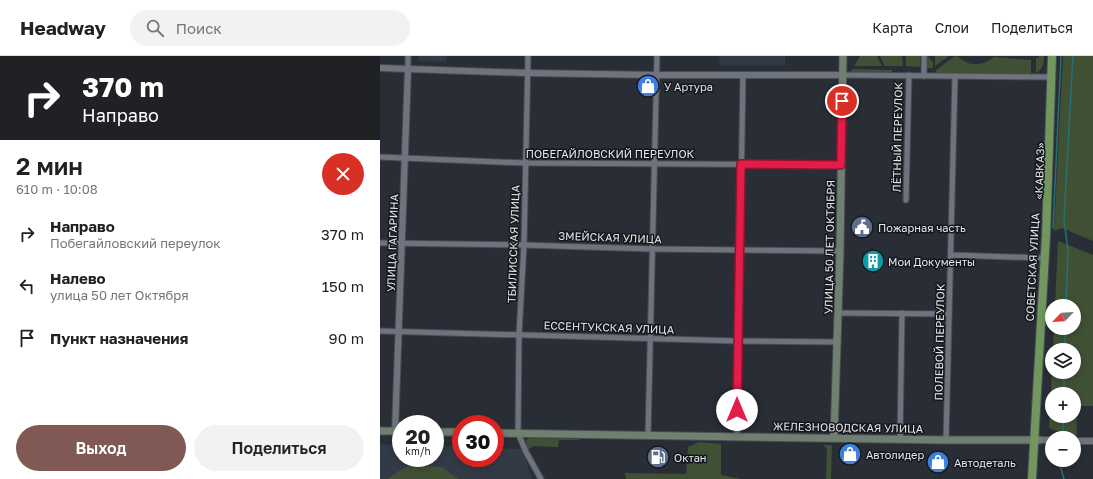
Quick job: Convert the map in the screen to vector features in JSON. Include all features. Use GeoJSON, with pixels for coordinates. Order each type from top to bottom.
{"type":"FeatureCollection","features":[{"type":"Feature","properties":{"kind":"highway","name":"СОВЕТСКАЯ УЛИЦА"},"geometry":{"type":"LineString","coordinates":[[1032,479],[1036,440],[1053,56]]}},
{"type":"Feature","properties":{"kind":"highway","name":"«КАВКАЗ»"},"geometry":{"type":"LineString","coordinates":[[1038,479],[1036,440],[1048,258],[1052,77]]}},
{"type":"Feature","properties":{"kind":"main road","name":"УЛИЦА 50 ЛЕТ ОКТЯБРЯ"},"geometry":{"type":"LineString","coordinates":[[834,438],[838,342],[843,56]]}},
{"type":"Feature","properties":{"kind":"main road"},"geometry":{"type":"LineString","coordinates":[[380,431],[392,431]]}},
{"type":"Feature","properties":{"kind":"main road","name":"ЖЕЛЕЗНОВОДСКАЯ УЛИЦА"},"geometry":{"type":"LineString","coordinates":[[504,433],[1036,440]]}},
{"type":"Feature","properties":{"kind":"street","name":"УЛИЦА ГАГАРИНА"},"geometry":{"type":"LineString","coordinates":[[398,415],[398,332],[408,56]]}},
{"type":"Feature","properties":{"kind":"street","name":"ТБИЛИССКАЯ УЛИЦА"},"geometry":{"type":"LineString","coordinates":[[518,433],[519,335],[524,244],[528,56]]}},
{"type":"Feature","properties":{"kind":"street"},"geometry":{"type":"LineString","coordinates":[[648,435],[657,56]]}},
{"type":"Feature","properties":{"kind":"street"},"geometry":{"type":"LineString","coordinates":[[924,56],[924,76]]}},
{"type":"Feature","properties":{"kind":"street"},"geometry":{"type":"LineString","coordinates":[[380,68],[528,73],[656,75],[909,75],[1052,77]]}},
{"type":"Feature","properties":{"kind":"street"},"geometry":{"type":"LineString","coordinates":[[736,437],[742,75]]}},
{"type":"Feature","properties":{"kind":"street","name":"ЛЁТНЫЙ ПЕРЕУЛОК"},"geometry":{"type":"LineString","coordinates":[[906,200],[909,75]]}},
{"type":"Feature","properties":{"kind":"street","name":"ПОЛЕВОЙ ПЕРЕУЛОК"},"geometry":{"type":"LineString","coordinates":[[946,440],[955,76]]}},
{"type":"Feature","properties":{"kind":"street","name":"ПОБЕГАЙЛОВСКИЙ ПЕРЕУЛОК"},"geometry":{"type":"LineString","coordinates":[[380,157],[525,163],[841,165]]}},
{"type":"Feature","properties":{"kind":"street","name":"ЗМЕЙСКАЯ УЛИЦА"},"geometry":{"type":"LineString","coordinates":[[380,243],[524,244],[652,249],[840,251]]}},
{"type":"Feature","properties":{"kind":"street"},"geometry":{"type":"LineString","coordinates":[[951,255],[1044,258]]}},
{"type":"Feature","properties":{"kind":"street"},"geometry":{"type":"LineString","coordinates":[[838,312],[949,314]]}},
{"type":"Feature","properties":{"kind":"street"},"geometry":{"type":"LineString","coordinates":[[900,438],[902,313]]}},
{"type":"Feature","properties":{"kind":"street","name":"ЕССЕНТУКСКАЯ УЛИЦА"},"geometry":{"type":"LineString","coordinates":[[380,331],[737,341],[838,342]]}},
{"type":"Feature","properties":{"kind":"street"},"geometry":{"type":"LineString","coordinates":[[518,433],[526,452],[542,479]]}},
{"type":"Feature","properties":{"kind":"street"},"geometry":{"type":"LineString","coordinates":[[1036,440],[1045,440]]}},
{"type":"Feature","properties":{"kind":"street"},"geometry":{"type":"LineString","coordinates":[[1081,441],[1093,441]]}},
{"type":"Feature","properties":{"kind":"shaded area"},"geometry":{"type":"Polygon","coordinates":[[[418,56],[447,56],[446,62],[418,61],[418,56]]]}},
{"type":"Feature","properties":{"kind":"shaded area"},"geometry":{"type":"Polygon","coordinates":[[[719,56],[785,56],[785,65],[720,65],[719,56]]]}},
{"type":"Feature","properties":{"kind":"shaded area"},"geometry":{"type":"Polygon","coordinates":[[[380,444],[392,445],[392,467],[444,467],[444,446],[452,447],[452,467],[504,467],[504,448],[522,449],[532,479],[380,479],[380,444]]]}},
{"type":"Feature","properties":{"kind":"green space"},"geometry":{"type":"Polygon","coordinates":[[[860,56],[877,56],[882,66],[854,66],[860,56]]]}},
{"type":"Feature","properties":{"kind":"green space"},"geometry":{"type":"Polygon","coordinates":[[[880,56],[902,56],[903,66],[885,66],[880,56]]]}},
{"type":"Feature","properties":{"kind":"green space"},"geometry":{"type":"Polygon","coordinates":[[[906,56],[920,56],[920,67],[906,66],[906,56]]]}},
{"type":"Feature","properties":{"kind":"green space"},"geometry":{"type":"Polygon","coordinates":[[[925,56],[928,56],[933,62],[933,68],[925,68],[925,56]]]}},
{"type":"Feature","properties":{"kind":"green space"},"geometry":{"type":"Polygon","coordinates":[[[935,56],[949,56],[935,66],[935,56]]]}},
{"type":"Feature","properties":{"kind":"green space"},"geometry":{"type":"Polygon","coordinates":[[[955,56],[973,64],[984,63],[994,57],[1031,60],[1031,74],[936,73],[936,70],[955,56]]]}},
{"type":"Feature","properties":{"kind":"green space"},"geometry":{"type":"Polygon","coordinates":[[[1039,56],[1044,56],[1044,61],[1042,68],[1036,73],[1036,58],[1039,58],[1039,56]]]}},
{"type":"Feature","properties":{"kind":"green space"},"geometry":{"type":"Polygon","coordinates":[[[1063,56],[1093,56],[1093,241],[1062,228],[1054,231],[1063,56]]]}},
{"type":"Feature","properties":{"kind":"green space"},"geometry":{"type":"Polygon","coordinates":[[[852,69],[892,70],[892,73],[851,72],[852,69]]]}},
{"type":"Feature","properties":{"kind":"green space"},"geometry":{"type":"Polygon","coordinates":[[[1058,241],[1093,255],[1093,406],[1081,406],[1081,387],[1051,387],[1052,379],[1081,379],[1081,343],[1053,343],[1054,335],[1081,335],[1081,299],[1055,299],[1058,241]]]}},
{"type":"Feature","properties":{"kind":"green space"},"geometry":{"type":"Polygon","coordinates":[[[1049,423],[1077,423],[1077,431],[1057,431],[1049,428],[1049,423]]]}},
{"type":"Feature","properties":{"kind":"green space"},"geometry":{"type":"Polygon","coordinates":[[[530,438],[580,439],[559,440],[558,447],[533,446],[529,449],[527,448],[526,440],[530,438]]]}},
{"type":"Feature","properties":{"kind":"green space"},"geometry":{"type":"Polygon","coordinates":[[[699,442],[721,444],[721,475],[741,479],[626,479],[625,473],[686,474],[688,447],[699,442]]]}},
{"type":"Feature","properties":{"kind":"green space"},"geometry":{"type":"Polygon","coordinates":[[[823,445],[832,445],[831,479],[826,479],[827,449],[823,445]]]}},
{"type":"Feature","properties":{"kind":"green space"},"geometry":{"type":"Polygon","coordinates":[[[407,467],[442,467],[458,479],[388,479],[407,467]]]}},
{"type":"Feature","properties":{"kind":"waterway"},"geometry":{"type":"LineString","coordinates":[[1053,228],[1061,56]]}},
{"type":"Feature","properties":{"kind":"waterway"},"geometry":{"type":"LineString","coordinates":[[1066,299],[1068,250],[1064,220],[1073,56]]}},
{"type":"Feature","properties":{"kind":"waterway"},"geometry":{"type":"LineString","coordinates":[[1065,335],[1065,343]]}},
{"type":"Feature","properties":{"kind":"waterway"},"geometry":{"type":"LineString","coordinates":[[1064,379],[1064,387]]}},
{"type":"Feature","properties":{"kind":"waterway"},"geometry":{"type":"LineString","coordinates":[[1063,423],[1063,431]]}},
{"type":"Feature","properties":{"kind":"waterway"},"geometry":{"type":"LineString","coordinates":[[1061,467],[1064,479]]}},
{"type":"Feature","properties":{"kind":"place","name":"У Артура"},"geometry":{"type":"Point","coordinates":[648,86]}},
{"type":"Feature","properties":{"kind":"place","name":"Пожарная часть"},"geometry":{"type":"Point","coordinates":[862,227]}},
{"type":"Feature","properties":{"kind":"place","name":"Мои Документы"},"geometry":{"type":"Point","coordinates":[873,261]}},
{"type":"Feature","properties":{"kind":"place","name":"Автолидер"},"geometry":{"type":"Point","coordinates":[850,454]}},
{"type":"Feature","properties":{"kind":"place","name":"Октан"},"geometry":{"type":"Point","coordinates":[658,457]}},
{"type":"Feature","properties":{"kind":"place","name":"Автодеталь"},"geometry":{"type":"Point","coordinates":[938,462]}},
{"type":"Feature","properties":{"kind":"route"},"geometry":{"type":"LineString","coordinates":[[737,410],[741,164],[841,165],[842,101]]}}]}
